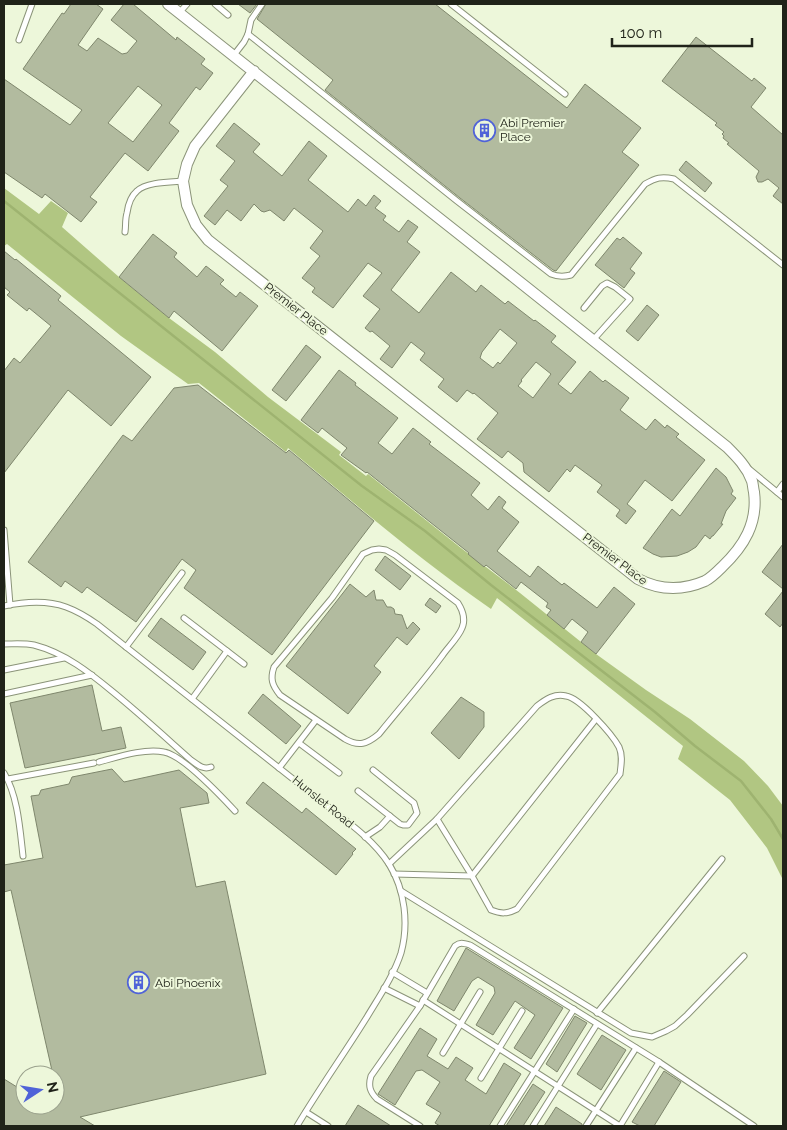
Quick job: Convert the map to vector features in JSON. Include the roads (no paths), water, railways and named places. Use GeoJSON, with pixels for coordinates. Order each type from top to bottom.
{"type":"FeatureCollection","features":[{"type":"Feature","properties":{"kind":"street","name":"Premier Place"},"geometry":{"type":"LineString","coordinates":[[168,4],[234,55],[727,447],[743,463],[752,481],[755,502],[752,521],[744,541],[731,558],[706,581],[679,588],[662,588],[649,585],[638,579],[208,240],[196,225],[187,205],[183,181],[187,164],[195,146],[254,71]]}},
{"type":"Feature","properties":{"kind":"lane"},"geometry":{"type":"LineString","coordinates":[[19,40],[32,4]]}},
{"type":"Feature","properties":{"kind":"lane"},"geometry":{"type":"LineString","coordinates":[[180,13],[187,4]]}},
{"type":"Feature","properties":{"kind":"lane"},"geometry":{"type":"LineString","coordinates":[[215,4],[228,15]]}},
{"type":"Feature","properties":{"kind":"lane"},"geometry":{"type":"LineString","coordinates":[[234,55],[244,42],[251,20],[262,4]]}},
{"type":"Feature","properties":{"kind":"lane"},"geometry":{"type":"LineString","coordinates":[[451,4],[564,94]]}},
{"type":"Feature","properties":{"kind":"lane"},"geometry":{"type":"LineString","coordinates":[[248,34],[457,201],[557,277],[570,275],[645,184],[657,178],[666,177],[674,179],[783,265]]}},
{"type":"Feature","properties":{"kind":"lane"},"geometry":{"type":"LineString","coordinates":[[125,232],[126,213],[136,191],[145,186],[158,183],[183,181]]}},
{"type":"Feature","properties":{"kind":"lane"},"geometry":{"type":"LineString","coordinates":[[584,308],[602,286],[607,283],[635,303]]}},
{"type":"Feature","properties":{"kind":"lane"},"geometry":{"type":"LineString","coordinates":[[593,340],[630,299]]}},
{"type":"Feature","properties":{"kind":"lane"},"geometry":{"type":"LineString","coordinates":[[743,463],[783,497]]}},
{"type":"Feature","properties":{"kind":"lane"},"geometry":{"type":"LineString","coordinates":[[777,492],[783,484]]}},
{"type":"Feature","properties":{"kind":"lane"},"geometry":{"type":"LineString","coordinates":[[4,530],[10,605]]}},
{"type":"Feature","properties":{"kind":"lane"},"geometry":{"type":"LineString","coordinates":[[372,550],[386,550],[408,564],[458,603],[463,611],[464,620],[459,634],[379,734],[366,743],[352,743],[316,720],[280,695],[275,688],[272,674],[274,667],[332,598],[363,554],[372,550]]}},
{"type":"Feature","properties":{"kind":"lane"},"geometry":{"type":"LineString","coordinates":[[126,647],[182,573]]}},
{"type":"Feature","properties":{"kind":"lane","name":"Hunslet Road"},"geometry":{"type":"LineString","coordinates":[[4,606],[45,603],[65,606],[86,616],[365,837],[389,864],[401,891],[405,909],[405,930],[401,953],[384,988],[297,1126]]}},
{"type":"Feature","properties":{"kind":"lane"},"geometry":{"type":"LineString","coordinates":[[184,618],[244,664]]}},
{"type":"Feature","properties":{"kind":"lane"},"geometry":{"type":"LineString","coordinates":[[4,644],[34,645],[80,666],[128,704],[191,760],[201,767],[211,767]]}},
{"type":"Feature","properties":{"kind":"lane"},"geometry":{"type":"LineString","coordinates":[[192,699],[227,651]]}},
{"type":"Feature","properties":{"kind":"lane"},"geometry":{"type":"LineString","coordinates":[[4,670],[65,658]]}},
{"type":"Feature","properties":{"kind":"lane"},"geometry":{"type":"LineString","coordinates":[[4,694],[92,675]]}},
{"type":"Feature","properties":{"kind":"lane"},"geometry":{"type":"LineString","coordinates":[[389,864],[437,819],[537,706],[548,698],[559,695],[568,696],[579,701],[611,735],[619,748],[622,762],[620,774],[517,909],[509,913],[500,914],[491,910],[437,819]]}},
{"type":"Feature","properties":{"kind":"lane"},"geometry":{"type":"LineString","coordinates":[[472,876],[596,719]]}},
{"type":"Feature","properties":{"kind":"lane"},"geometry":{"type":"LineString","coordinates":[[279,768],[316,720]]}},
{"type":"Feature","properties":{"kind":"lane"},"geometry":{"type":"LineString","coordinates":[[298,743],[339,773]]}},
{"type":"Feature","properties":{"kind":"lane"},"geometry":{"type":"LineString","coordinates":[[8,779],[154,751],[170,754],[183,762],[235,811]]}},
{"type":"Feature","properties":{"kind":"lane"},"geometry":{"type":"LineString","coordinates":[[358,791],[400,824],[408,825],[415,816],[417,813],[414,803],[373,770]]}},
{"type":"Feature","properties":{"kind":"lane"},"geometry":{"type":"LineString","coordinates":[[4,773],[8,779],[20,825],[23,856]]}},
{"type":"Feature","properties":{"kind":"lane"},"geometry":{"type":"LineString","coordinates":[[365,837],[380,827],[390,816]]}},
{"type":"Feature","properties":{"kind":"lane"},"geometry":{"type":"LineString","coordinates":[[597,1013],[722,859]]}},
{"type":"Feature","properties":{"kind":"lane"},"geometry":{"type":"LineString","coordinates":[[394,874],[472,876]]}},
{"type":"Feature","properties":{"kind":"lane"},"geometry":{"type":"LineString","coordinates":[[401,891],[631,1033],[652,1036],[675,1026],[744,956]]}},
{"type":"Feature","properties":{"kind":"lane"},"geometry":{"type":"LineString","coordinates":[[420,1126],[377,1100],[369,1083],[371,1076],[420,1006],[455,946],[464,943],[659,1062],[754,1126]]}},
{"type":"Feature","properties":{"kind":"lane"},"geometry":{"type":"LineString","coordinates":[[392,972],[427,993]]}},
{"type":"Feature","properties":{"kind":"lane"},"geometry":{"type":"LineString","coordinates":[[384,988],[420,1006]]}},
{"type":"Feature","properties":{"kind":"lane"},"geometry":{"type":"LineString","coordinates":[[443,1053],[480,992]]}},
{"type":"Feature","properties":{"kind":"lane"},"geometry":{"type":"LineString","coordinates":[[423,1000],[620,1126],[659,1062]]}},
{"type":"Feature","properties":{"kind":"lane"},"geometry":{"type":"LineString","coordinates":[[500,1126],[574,1009]]}},
{"type":"Feature","properties":{"kind":"lane"},"geometry":{"type":"LineString","coordinates":[[481,1078],[522,1011]]}},
{"type":"Feature","properties":{"kind":"lane"},"geometry":{"type":"LineString","coordinates":[[533,1126],[597,1024]]}},
{"type":"Feature","properties":{"kind":"lane"},"geometry":{"type":"LineString","coordinates":[[586,1126],[636,1048]]}},
{"type":"Feature","properties":{"kind":"lane"},"geometry":{"type":"LineString","coordinates":[[306,1112],[328,1126]]}},
{"type":"Feature","properties":{"kind":"waterway"},"geometry":{"type":"LineString","coordinates":[[4,201],[362,486],[425,531],[741,781],[771,819],[783,839]]}},
{"type":"Feature","properties":{"kind":"place","name":"Abi Premier Place"},"geometry":{"type":"Point","coordinates":[484,130]}},
{"type":"Feature","properties":{"kind":"place","name":"Abi Phoenix"},"geometry":{"type":"Point","coordinates":[139,983]}}]}
